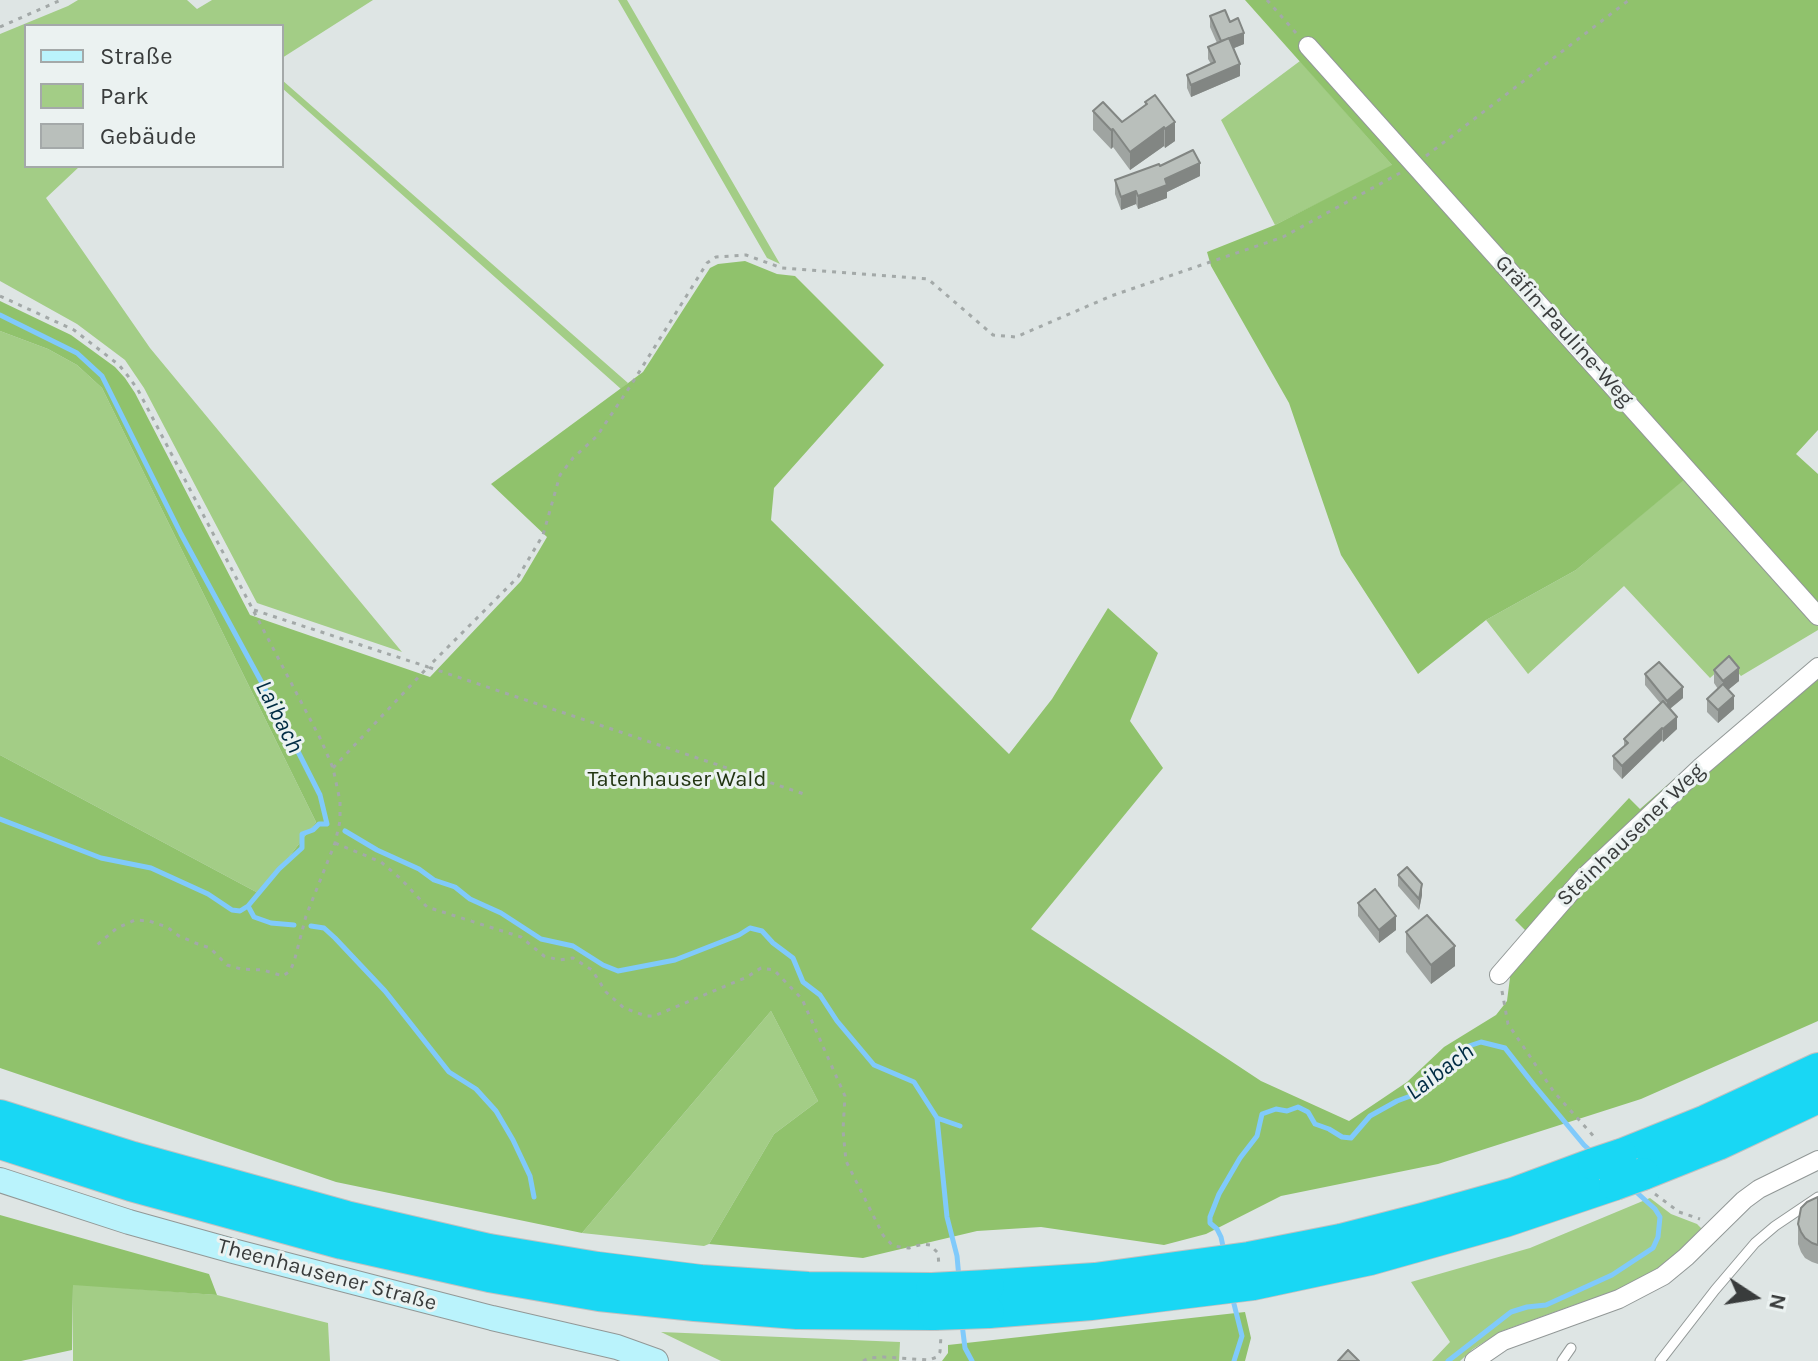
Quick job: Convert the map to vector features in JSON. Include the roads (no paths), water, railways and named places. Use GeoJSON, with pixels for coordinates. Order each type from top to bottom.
{"type":"FeatureCollection","features":[{"type":"Feature","properties":{"kind":"highway"},"geometry":{"type":"LineString","coordinates":[[0,1143],[131,1185],[342,1243],[489,1276],[599,1295],[797,1313],[988,1299],[1091,1304],[1199,1278],[1370,1259],[1505,1221],[1621,1168],[1706,1121],[1818,1069]]}},
{"type":"Feature","properties":{"kind":"highway"},"geometry":{"type":"LineString","coordinates":[[1621,1168],[1718,1144],[1818,1097]]}},
{"type":"Feature","properties":{"kind":"highway"},"geometry":{"type":"LineString","coordinates":[[0,1116],[133,1158],[346,1217],[489,1250],[701,1281],[933,1301]]}},
{"type":"Feature","properties":{"kind":"main road","name":"Theenhausener Straße"},"geometry":{"type":"LineString","coordinates":[[0,1180],[129,1222],[233,1251],[617,1347],[656,1361]]}},
{"type":"Feature","properties":{"kind":"street","name":"Gräfin-Pauline-Weg"},"geometry":{"type":"LineString","coordinates":[[1308,46],[1818,616]]}},
{"type":"Feature","properties":{"kind":"street","name":"Steinhausener Weg"},"geometry":{"type":"LineString","coordinates":[[1499,975],[1583,878],[1702,766],[1818,667]]}},
{"type":"Feature","properties":{"kind":"street"},"geometry":{"type":"LineString","coordinates":[[1474,1361],[1503,1341],[1619,1299],[1663,1276],[1744,1200],[1759,1189],[1818,1160]]}},
{"type":"Feature","properties":{"kind":"lane"},"geometry":{"type":"LineString","coordinates":[[1660,1361],[1755,1243],[1818,1197]]}},
{"type":"Feature","properties":{"kind":"lane"},"geometry":{"type":"LineString","coordinates":[[1562,1361],[1571,1348]]}},
{"type":"Feature","properties":{"kind":"waterway","name":"Laibach"},"geometry":{"type":"LineString","coordinates":[[0,315],[77,353],[102,376],[181,534],[320,795],[327,824],[319,824],[302,834],[302,848],[240,911],[232,910],[208,894],[151,868],[101,858],[0,819]]}},
{"type":"Feature","properties":{"kind":"waterway","name":"Laibach"},"geometry":{"type":"LineString","coordinates":[[345,831],[419,869],[434,880],[455,887],[470,899],[501,913],[541,939],[573,946],[618,971],[675,960],[750,928],[762,931],[793,958],[803,982],[820,995],[837,1021],[874,1065],[914,1082],[937,1118],[947,1217],[959,1278]]}},
{"type":"Feature","properties":{"kind":"waterway"},"geometry":{"type":"LineString","coordinates":[[248,906],[254,917],[271,923],[294,925]]}},
{"type":"Feature","properties":{"kind":"waterway"},"geometry":{"type":"LineString","coordinates":[[311,926],[324,928],[335,938],[385,991],[449,1072],[476,1089],[496,1111],[530,1176],[534,1197]]}},
{"type":"Feature","properties":{"kind":"waterway","name":"Laibach"},"geometry":{"type":"LineString","coordinates":[[1224,1251],[1221,1237],[1210,1223],[1210,1217],[1219,1194],[1257,1136],[1262,1114],[1298,1107],[1308,1112],[1315,1124],[1351,1138],[1370,1116],[1424,1091],[1466,1047],[1481,1042],[1505,1048],[1594,1154]]}},
{"type":"Feature","properties":{"kind":"waterway"},"geometry":{"type":"LineString","coordinates":[[937,1118],[960,1126]]}},
{"type":"Feature","properties":{"kind":"waterway","name":"Laibach"},"geometry":{"type":"LineString","coordinates":[[1448,1361],[1511,1312],[1546,1305],[1612,1275],[1653,1248],[1658,1237],[1660,1217],[1634,1190]]}},
{"type":"Feature","properties":{"kind":"waterway","name":"Laibach"},"geometry":{"type":"LineString","coordinates":[[1232,1296],[1242,1336],[1234,1361]]}},
{"type":"Feature","properties":{"kind":"waterway","name":"Laibach"},"geometry":{"type":"LineString","coordinates":[[962,1324],[965,1348],[972,1361]]}},
{"type":"Feature","properties":{"kind":"park label","name":"Tatenhauser Wald"},"geometry":{"type":"Point","coordinates":[677,780]}}]}
